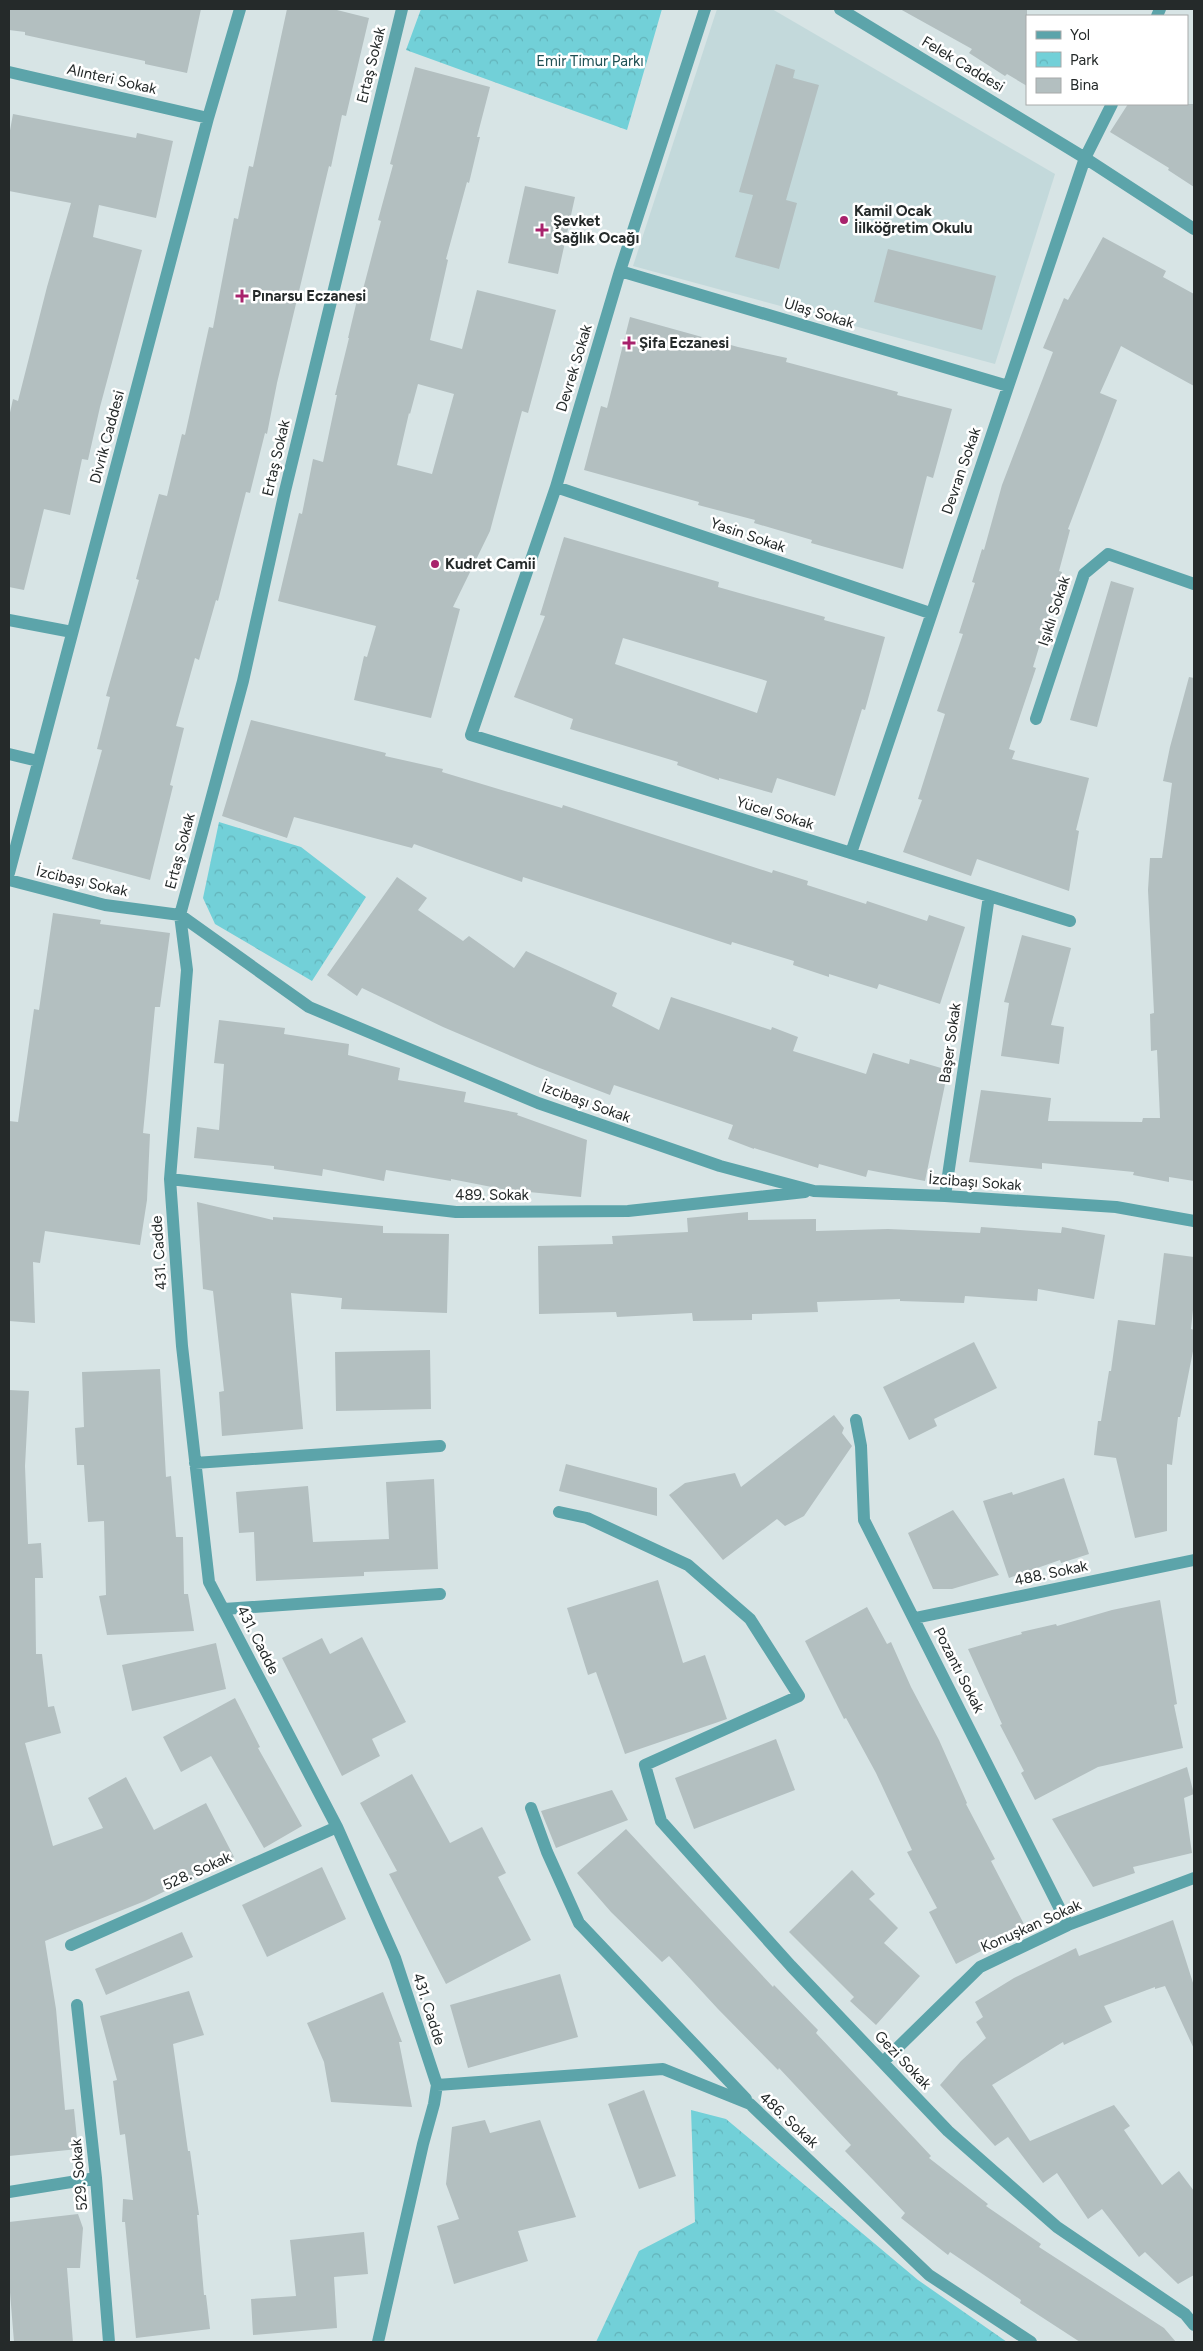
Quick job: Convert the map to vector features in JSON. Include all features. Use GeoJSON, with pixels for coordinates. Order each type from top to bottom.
{"type":"FeatureCollection","features":[{"type":"Feature","properties":{"kind":"street","name":"Divrik Caddesi"},"geometry":{"type":"LineString","coordinates":[[9,874],[208,118],[240,9]]}},
{"type":"Feature","properties":{"kind":"street","name":"Ertaş Sokak"},"geometry":{"type":"LineString","coordinates":[[180,915],[244,682],[285,492],[402,9]]}},
{"type":"Feature","properties":{"kind":"street","name":"Devrek Sokak"},"geometry":{"type":"LineString","coordinates":[[471,735],[556,487],[620,271],[705,9]]}},
{"type":"Feature","properties":{"kind":"street","name":"Felek Caddesi"},"geometry":{"type":"LineString","coordinates":[[840,9],[1085,158],[1194,230]]}},
{"type":"Feature","properties":{"kind":"street","name":"Alınteri Sokak"},"geometry":{"type":"LineString","coordinates":[[9,72],[208,118]]}},
{"type":"Feature","properties":{"kind":"street","name":"Devran Sokak"},"geometry":{"type":"LineString","coordinates":[[850,853],[1085,158],[1112,105]]}},
{"type":"Feature","properties":{"kind":"street","name":"Ulaş Sokak"},"geometry":{"type":"LineString","coordinates":[[620,271],[1008,386]]}},
{"type":"Feature","properties":{"kind":"street","name":"Yasin Sokak"},"geometry":{"type":"LineString","coordinates":[[556,487],[930,614]]}},
{"type":"Feature","properties":{"kind":"street","name":"Işıklı Sokak"},"geometry":{"type":"LineString","coordinates":[[1036,719],[1084,574],[1108,554],[1194,584]]}},
{"type":"Feature","properties":{"kind":"street"},"geometry":{"type":"LineString","coordinates":[[9,620],[72,632]]}},
{"type":"Feature","properties":{"kind":"street","name":"Yücel Sokak"},"geometry":{"type":"LineString","coordinates":[[471,735],[1070,921]]}},
{"type":"Feature","properties":{"kind":"street"},"geometry":{"type":"LineString","coordinates":[[9,754],[38,761]]}},
{"type":"Feature","properties":{"kind":"street","name":"İzcibaşı Sokak"},"geometry":{"type":"LineString","coordinates":[[9,880],[105,905],[180,915],[309,1007],[538,1102],[720,1166],[814,1191],[944,1196],[1116,1208],[1194,1221]]}},
{"type":"Feature","properties":{"kind":"street","name":"Başer Sokak"},"geometry":{"type":"LineString","coordinates":[[944,1196],[988,896]]}},
{"type":"Feature","properties":{"kind":"street","name":"431. Cadde"},"geometry":{"type":"LineString","coordinates":[[180,915],[187,970],[170,1179],[182,1346],[209,1582],[337,1827],[395,1958],[437,2085],[378,2342]]}},
{"type":"Feature","properties":{"kind":"street","name":"489. Sokak"},"geometry":{"type":"LineString","coordinates":[[170,1179],[456,1212],[628,1211],[814,1191]]}},
{"type":"Feature","properties":{"kind":"street","name":"Pozantı Sokak"},"geometry":{"type":"LineString","coordinates":[[856,1420],[861,1446],[864,1520],[1068,1925]]}},
{"type":"Feature","properties":{"kind":"street"},"geometry":{"type":"LineString","coordinates":[[195,1463],[440,1446]]}},
{"type":"Feature","properties":{"kind":"street","name":"Gezi Sokak"},"geometry":{"type":"LineString","coordinates":[[559,1512],[587,1518],[688,1565],[750,1619],[799,1696],[645,1765],[661,1821],[791,1966],[948,2131],[1057,2227],[1190,2311],[1194,2325]]}},
{"type":"Feature","properties":{"kind":"street","name":"488. Sokak"},"geometry":{"type":"LineString","coordinates":[[915,1618],[1194,1560]]}},
{"type":"Feature","properties":{"kind":"street"},"geometry":{"type":"LineString","coordinates":[[224,1609],[440,1594]]}},
{"type":"Feature","properties":{"kind":"street"},"geometry":{"type":"LineString","coordinates":[[531,1808],[546,1852],[579,1923],[750,2104]]}},
{"type":"Feature","properties":{"kind":"street","name":"528. Sokak"},"geometry":{"type":"LineString","coordinates":[[71,1945],[337,1827]]}},
{"type":"Feature","properties":{"kind":"street","name":"Konuşkan Sokak"},"geometry":{"type":"LineString","coordinates":[[882,2062],[980,1967],[1068,1925],[1194,1878]]}},
{"type":"Feature","properties":{"kind":"street","name":"529. Sokak"},"geometry":{"type":"LineString","coordinates":[[78,2005],[96,2178],[110,2342]]}},
{"type":"Feature","properties":{"kind":"street","name":"486. Sokak"},"geometry":{"type":"LineString","coordinates":[[437,2085],[664,2069],[750,2104],[929,2275],[1031,2342]]}},
{"type":"Feature","properties":{"kind":"street"},"geometry":{"type":"LineString","coordinates":[[9,2192],[96,2178]]}},
{"type":"Feature","properties":{"kind":"shaded area","name":"Kamil Ocak İilköğretim Okulu"},"geometry":{"type":"Polygon","coordinates":[[[717,9],[772,9],[1055,174],[995,364],[633,266],[717,9]]]}},
{"type":"Feature","properties":{"kind":"green space","name":"Emir Timur Parkı"},"geometry":{"type":"Polygon","coordinates":[[[421,9],[662,9],[627,130],[406,50],[421,9]]]}},
{"type":"Feature","properties":{"kind":"green space"},"geometry":{"type":"Polygon","coordinates":[[[219,822],[301,847],[366,897],[312,981],[215,924],[203,898],[219,822]]]}},
{"type":"Feature","properties":{"kind":"green space"},"geometry":{"type":"Polygon","coordinates":[[[691,2110],[726,2119],[918,2280],[1007,2342],[596,2342],[639,2251],[695,2222],[691,2110]]]}},
{"type":"Feature","properties":{"kind":"building"},"geometry":{"type":"Polygon","coordinates":[[[9,9],[201,9],[187,73],[145,64],[145,61],[25,35],[25,32],[9,30],[9,9]]]}},
{"type":"Feature","properties":{"kind":"building"},"geometry":{"type":"Polygon","coordinates":[[[287,9],[333,9],[369,18],[346,116],[342,115],[331,167],[329,166],[277,383],[267,434],[265,433],[250,493],[246,492],[218,601],[216,600],[199,660],[195,658],[176,726],[184,728],[170,785],[173,786],[150,880],[72,859],[102,750],[97,749],[110,697],[106,696],[139,580],[136,579],[159,494],[167,496],[182,434],[185,435],[209,327],[213,328],[234,218],[238,219],[249,166],[253,167],[287,9]]]}},
{"type":"Feature","properties":{"kind":"building"},"geometry":{"type":"Polygon","coordinates":[[[900,9],[1027,9],[1026,85],[1007,74],[1005,76],[969,53],[972,49],[900,9]]]}},
{"type":"Feature","properties":{"kind":"building"},"geometry":{"type":"Polygon","coordinates":[[[776,64],[795,70],[793,78],[819,85],[786,200],[797,203],[779,269],[735,257],[753,195],[739,192],[776,64]]]}},
{"type":"Feature","properties":{"kind":"building"},"geometry":{"type":"Polygon","coordinates":[[[415,67],[490,87],[477,137],[480,137],[469,183],[467,182],[446,259],[448,260],[430,340],[462,349],[477,290],[556,310],[528,413],[522,411],[490,531],[453,607],[460,609],[431,718],[354,700],[364,656],[367,657],[376,626],[278,601],[299,513],[302,514],[313,459],[323,462],[337,395],[335,395],[358,296],[361,297],[381,221],[378,220],[393,165],[390,164],[415,67]],[[418,384],[397,465],[432,474],[454,394],[418,384]]]}},
{"type":"Feature","properties":{"kind":"building"},"geometry":{"type":"Polygon","coordinates":[[[1194,104],[1194,187],[1168,170],[1169,168],[1110,132],[1127,105],[1194,104]]]}},
{"type":"Feature","properties":{"kind":"building"},"geometry":{"type":"Polygon","coordinates":[[[13,114],[136,138],[137,133],[173,141],[156,218],[99,205],[93,237],[142,250],[100,407],[88,460],[82,459],[70,515],[44,509],[24,590],[9,587],[9,417],[13,399],[18,401],[71,203],[9,191],[9,136],[13,114]]]}},
{"type":"Feature","properties":{"kind":"building","name":"Şevket Sağlık Ocağı"},"geometry":{"type":"Polygon","coordinates":[[[525,186],[575,197],[558,274],[508,263],[525,186]]]}},
{"type":"Feature","properties":{"kind":"building"},"geometry":{"type":"Polygon","coordinates":[[[1103,237],[1166,271],[1163,277],[1194,294],[1194,386],[1121,346],[1100,393],[1117,400],[1068,529],[1070,530],[1059,571],[1062,572],[1033,667],[1036,668],[1009,749],[1015,751],[1012,759],[1089,778],[1076,830],[1079,831],[1069,891],[977,859],[971,876],[903,852],[922,800],[918,799],[945,714],[937,711],[963,634],[959,633],[975,583],[972,582],[982,549],[984,550],[1002,485],[1053,352],[1043,348],[1064,298],[1068,300],[1103,237]]]}},
{"type":"Feature","properties":{"kind":"building"},"geometry":{"type":"Polygon","coordinates":[[[888,249],[996,276],[982,330],[874,302],[888,249]]]}},
{"type":"Feature","properties":{"kind":"building"},"geometry":{"type":"Polygon","coordinates":[[[630,317],[738,347],[787,358],[786,362],[898,392],[897,395],[952,409],[933,478],[927,476],[903,569],[811,543],[812,540],[754,523],[755,520],[698,505],[699,502],[584,470],[601,406],[607,408],[630,317]]]}},
{"type":"Feature","properties":{"kind":"building"},"geometry":{"type":"Polygon","coordinates":[[[564,537],[719,582],[718,587],[825,617],[824,620],[885,637],[865,710],[862,709],[835,796],[777,778],[772,793],[719,778],[719,780],[677,765],[678,762],[570,729],[573,719],[514,697],[545,616],[540,615],[564,537]],[[623,638],[615,664],[757,713],[767,681],[623,638]]]}},
{"type":"Feature","properties":{"kind":"building"},"geometry":{"type":"Polygon","coordinates":[[[1111,581],[1134,588],[1097,727],[1070,720],[1111,581]]]}},
{"type":"Feature","properties":{"kind":"building"},"geometry":{"type":"Polygon","coordinates":[[[1189,677],[1194,678],[1194,1181],[1169,1177],[1169,1182],[1133,1175],[1134,1172],[1042,1163],[1042,1169],[969,1162],[981,1090],[1051,1098],[1048,1121],[1142,1122],[1143,1118],[1160,1118],[1157,1050],[1151,1051],[1150,1014],[1154,1013],[1148,890],[1150,858],[1162,858],[1172,783],[1163,781],[1189,677]]]}},
{"type":"Feature","properties":{"kind":"building"},"geometry":{"type":"Polygon","coordinates":[[[251,720],[386,753],[385,756],[443,769],[442,772],[562,808],[563,805],[772,873],[773,870],[808,881],[807,885],[866,904],[867,901],[927,921],[929,915],[965,927],[940,1004],[879,984],[877,989],[829,974],[829,977],[793,965],[794,961],[732,942],[731,945],[523,877],[522,882],[414,844],[412,848],[294,817],[287,838],[222,816],[251,720]]]}},
{"type":"Feature","properties":{"kind":"building"},"geometry":{"type":"Polygon","coordinates":[[[397,877],[427,898],[418,910],[463,941],[469,936],[514,968],[526,951],[617,993],[612,1006],[659,1030],[671,997],[771,1030],[772,1027],[798,1037],[793,1051],[866,1074],[873,1053],[909,1064],[910,1059],[948,1070],[925,1181],[868,1170],[866,1177],[819,1164],[818,1168],[754,1149],[728,1139],[733,1125],[614,1085],[610,1095],[537,1067],[443,1027],[362,988],[357,996],[327,975],[397,877]]]}},
{"type":"Feature","properties":{"kind":"building"},"geometry":{"type":"Polygon","coordinates":[[[53,913],[101,920],[100,924],[170,933],[160,1007],[155,1007],[143,1133],[150,1134],[147,1200],[140,1245],[45,1231],[40,1263],[33,1262],[35,1323],[9,1321],[9,1121],[18,1122],[34,1009],[39,1010],[53,913]]]}},
{"type":"Feature","properties":{"kind":"building"},"geometry":{"type":"Polygon","coordinates":[[[1022,935],[1071,948],[1051,1025],[1064,1027],[1059,1064],[1001,1056],[1009,1003],[1004,1002],[1022,935]]]}},
{"type":"Feature","properties":{"kind":"building"},"geometry":{"type":"Polygon","coordinates":[[[219,1020],[285,1028],[284,1034],[349,1044],[348,1055],[400,1068],[398,1080],[466,1092],[464,1102],[518,1113],[517,1115],[587,1140],[581,1197],[507,1190],[451,1179],[451,1181],[386,1170],[384,1181],[323,1169],[322,1176],[274,1169],[274,1166],[194,1158],[197,1127],[219,1130],[224,1064],[214,1063],[219,1020]]]}},
{"type":"Feature","properties":{"kind":"building"},"geometry":{"type":"Polygon","coordinates":[[[197,1202],[273,1220],[273,1217],[383,1226],[383,1233],[449,1234],[447,1313],[341,1309],[342,1298],[291,1293],[303,1429],[222,1436],[219,1392],[224,1391],[213,1291],[203,1289],[197,1202]]]}},
{"type":"Feature","properties":{"kind":"building"},"geometry":{"type":"Polygon","coordinates":[[[748,1212],[748,1220],[816,1219],[816,1231],[888,1229],[980,1233],[981,1227],[1061,1233],[1062,1227],[1105,1235],[1094,1299],[1038,1289],[1037,1301],[965,1296],[964,1303],[900,1301],[900,1299],[817,1302],[818,1312],[752,1314],[752,1320],[693,1321],[692,1313],[617,1317],[616,1312],[539,1314],[538,1246],[613,1244],[612,1236],[688,1232],[687,1218],[748,1212]]]}},
{"type":"Feature","properties":{"kind":"building"},"geometry":{"type":"Polygon","coordinates":[[[1164,1253],[1194,1257],[1194,1300],[1191,1329],[1194,1330],[1194,1346],[1180,1417],[1178,1417],[1172,1465],[1167,1464],[1167,1531],[1135,1538],[1116,1458],[1094,1455],[1098,1421],[1101,1421],[1109,1371],[1111,1371],[1118,1320],[1155,1325],[1164,1253]]]}},
{"type":"Feature","properties":{"kind":"building"},"geometry":{"type":"Polygon","coordinates":[[[974,1342],[997,1388],[934,1419],[937,1426],[909,1440],[883,1387],[974,1342]]]}},
{"type":"Feature","properties":{"kind":"building"},"geometry":{"type":"Polygon","coordinates":[[[430,1350],[431,1409],[336,1411],[335,1352],[430,1350]]]}},
{"type":"Feature","properties":{"kind":"building"},"geometry":{"type":"Polygon","coordinates":[[[160,1369],[166,1477],[171,1476],[176,1537],[183,1537],[184,1594],[188,1594],[194,1631],[107,1635],[99,1596],[106,1595],[104,1521],[88,1522],[84,1465],[77,1465],[75,1428],[84,1427],[82,1372],[160,1369]]]}},
{"type":"Feature","properties":{"kind":"building"},"geometry":{"type":"Polygon","coordinates":[[[9,1390],[29,1391],[25,1466],[28,1544],[41,1543],[43,1578],[35,1578],[36,1654],[42,1654],[48,1707],[54,1706],[61,1733],[25,1743],[53,1846],[103,1828],[88,1798],[126,1777],[154,1830],[206,1803],[234,1857],[145,1901],[45,1941],[56,2009],[65,2110],[74,2109],[78,2149],[9,2156],[9,1390]]]}},
{"type":"Feature","properties":{"kind":"building"},"geometry":{"type":"Polygon","coordinates":[[[834,1415],[844,1428],[842,1433],[852,1446],[804,1516],[785,1526],[777,1519],[723,1560],[669,1495],[685,1483],[735,1473],[741,1487],[834,1415]]]}},
{"type":"Feature","properties":{"kind":"building"},"geometry":{"type":"Polygon","coordinates":[[[566,1464],[657,1488],[657,1516],[559,1491],[566,1464]]]}},
{"type":"Feature","properties":{"kind":"building"},"geometry":{"type":"Polygon","coordinates":[[[1064,1478],[1089,1554],[1061,1563],[1060,1560],[1009,1578],[983,1501],[1012,1492],[1013,1495],[1064,1478]]]}},
{"type":"Feature","properties":{"kind":"building"},"geometry":{"type":"Polygon","coordinates":[[[434,1479],[438,1569],[364,1572],[364,1576],[256,1581],[254,1532],[239,1533],[236,1492],[308,1486],[313,1542],[389,1539],[386,1482],[434,1479]]]}},
{"type":"Feature","properties":{"kind":"building"},"geometry":{"type":"Polygon","coordinates":[[[953,1510],[999,1575],[952,1589],[933,1589],[908,1533],[953,1510]]]}},
{"type":"Feature","properties":{"kind":"building"},"geometry":{"type":"Polygon","coordinates":[[[658,1580],[683,1663],[705,1655],[727,1719],[625,1754],[596,1672],[588,1675],[567,1608],[658,1580]]]}},
{"type":"Feature","properties":{"kind":"building"},"geometry":{"type":"Polygon","coordinates":[[[1160,1600],[1177,1704],[1174,1705],[1183,1748],[1098,1767],[1035,1800],[1021,1773],[1024,1771],[1000,1725],[1002,1724],[968,1649],[1022,1634],[1021,1632],[1056,1624],[1057,1626],[1112,1610],[1160,1600]]]}},
{"type":"Feature","properties":{"kind":"building"},"geometry":{"type":"Polygon","coordinates":[[[867,1607],[887,1644],[891,1642],[911,1687],[939,1740],[966,1804],[995,1859],[991,1861],[1026,1928],[956,1964],[929,1912],[937,1908],[907,1852],[912,1850],[876,1773],[846,1718],[844,1719],[805,1641],[867,1607]]]}},
{"type":"Feature","properties":{"kind":"building"},"geometry":{"type":"Polygon","coordinates":[[[362,1637],[406,1722],[372,1739],[380,1756],[342,1776],[282,1658],[322,1638],[330,1654],[362,1637]]]}},
{"type":"Feature","properties":{"kind":"building"},"geometry":{"type":"Polygon","coordinates":[[[216,1643],[226,1689],[132,1711],[122,1665],[216,1643]]]}},
{"type":"Feature","properties":{"kind":"building"},"geometry":{"type":"Polygon","coordinates":[[[235,1698],[260,1747],[258,1748],[302,1826],[264,1848],[211,1756],[181,1772],[163,1737],[235,1698]]]}},
{"type":"Feature","properties":{"kind":"building"},"geometry":{"type":"Polygon","coordinates":[[[776,1739],[795,1790],[694,1829],[675,1778],[776,1739]]]}},
{"type":"Feature","properties":{"kind":"building"},"geometry":{"type":"Polygon","coordinates":[[[1187,1767],[1194,1794],[1184,1798],[1192,1853],[1133,1867],[1135,1873],[1093,1887],[1052,1819],[1187,1767]]]}},
{"type":"Feature","properties":{"kind":"building"},"geometry":{"type":"Polygon","coordinates":[[[412,1774],[450,1843],[482,1827],[506,1873],[498,1877],[531,1940],[446,1984],[389,1874],[397,1871],[360,1803],[412,1774]]]}},
{"type":"Feature","properties":{"kind":"building"},"geometry":{"type":"Polygon","coordinates":[[[612,1790],[628,1820],[556,1848],[541,1811],[612,1790]]]}},
{"type":"Feature","properties":{"kind":"building"},"geometry":{"type":"Polygon","coordinates":[[[626,1829],[773,1987],[774,1985],[818,2030],[816,2033],[931,2156],[929,2158],[988,2204],[986,2206],[1041,2244],[1039,2247],[1164,2328],[1176,2342],[1080,2342],[1020,2303],[1021,2300],[950,2252],[948,2255],[901,2218],[905,2213],[845,2151],[851,2145],[779,2068],[778,2070],[669,1956],[662,1962],[611,1912],[577,1873],[626,1829]]]}},
{"type":"Feature","properties":{"kind":"building"},"geometry":{"type":"Polygon","coordinates":[[[322,1867],[346,1919],[267,1957],[242,1905],[322,1867]]]}},
{"type":"Feature","properties":{"kind":"building"},"geometry":{"type":"Polygon","coordinates":[[[852,1870],[875,1894],[869,1899],[898,1928],[884,1943],[920,1976],[876,2025],[850,2001],[854,1997],[789,1932],[852,1870]]]}},
{"type":"Feature","properties":{"kind":"building"},"geometry":{"type":"Polygon","coordinates":[[[1173,1920],[1194,1986],[1194,2049],[1165,1986],[1155,1989],[1155,1987],[1104,2006],[1112,2022],[1064,2045],[1063,2042],[992,2085],[1030,2141],[1114,2105],[1130,2126],[1124,2130],[1162,2185],[1179,2171],[1194,2191],[1194,2275],[1178,2284],[1145,2252],[1139,2257],[1102,2209],[1088,2219],[1057,2173],[1043,2183],[1008,2137],[995,2146],[940,2085],[961,2061],[986,2038],[976,2022],[983,2017],[975,2002],[1014,1978],[1076,1948],[1079,1956],[1173,1920]]]}},
{"type":"Feature","properties":{"kind":"building"},"geometry":{"type":"Polygon","coordinates":[[[182,1932],[193,1957],[106,1995],[95,1969],[182,1932]]]}},
{"type":"Feature","properties":{"kind":"building"},"geometry":{"type":"Polygon","coordinates":[[[560,1974],[578,2037],[468,2068],[450,2005],[560,1974]]]}},
{"type":"Feature","properties":{"kind":"building"},"geometry":{"type":"Polygon","coordinates":[[[189,1991],[204,2035],[173,2044],[199,2215],[197,2215],[204,2295],[206,2295],[210,2329],[136,2338],[125,2222],[122,2222],[123,2199],[133,2200],[125,2134],[120,2135],[113,2081],[117,2080],[100,2016],[189,1991]]]}},
{"type":"Feature","properties":{"kind":"building"},"geometry":{"type":"Polygon","coordinates":[[[383,1992],[402,2042],[399,2042],[412,2107],[331,2102],[324,2062],[307,2023],[383,1992]]]}},
{"type":"Feature","properties":{"kind":"building"},"geometry":{"type":"Polygon","coordinates":[[[644,2090],[676,2176],[639,2189],[608,2104],[644,2090]]]}},
{"type":"Feature","properties":{"kind":"building"},"geometry":{"type":"Polygon","coordinates":[[[485,2120],[490,2133],[540,2120],[576,2217],[518,2231],[528,2261],[454,2284],[437,2226],[459,2219],[446,2184],[452,2127],[485,2120]]]}},
{"type":"Feature","properties":{"kind":"building"},"geometry":{"type":"Polygon","coordinates":[[[78,2214],[83,2228],[80,2268],[67,2268],[73,2342],[14,2342],[9,2280],[9,2222],[78,2214]]]}},
{"type":"Feature","properties":{"kind":"building"},"geometry":{"type":"Polygon","coordinates":[[[364,2232],[368,2274],[334,2277],[337,2328],[253,2335],[251,2299],[296,2296],[290,2240],[364,2232]]]}},
{"type":"Feature","properties":{"kind":"place","name":"Kamil Ocak İilköğretim Okulu"},"geometry":{"type":"Point","coordinates":[844,220]}},
{"type":"Feature","properties":{"kind":"place","name":"Şevket Sağlık Ocağı"},"geometry":{"type":"Point","coordinates":[542,230]}},
{"type":"Feature","properties":{"kind":"place","name":"Pınarsu Eczanesi"},"geometry":{"type":"Point","coordinates":[242,296]}},
{"type":"Feature","properties":{"kind":"place","name":"Şifa Eczanesi"},"geometry":{"type":"Point","coordinates":[629,343]}},
{"type":"Feature","properties":{"kind":"place","name":"Kudret Camii"},"geometry":{"type":"Point","coordinates":[435,564]}}]}
